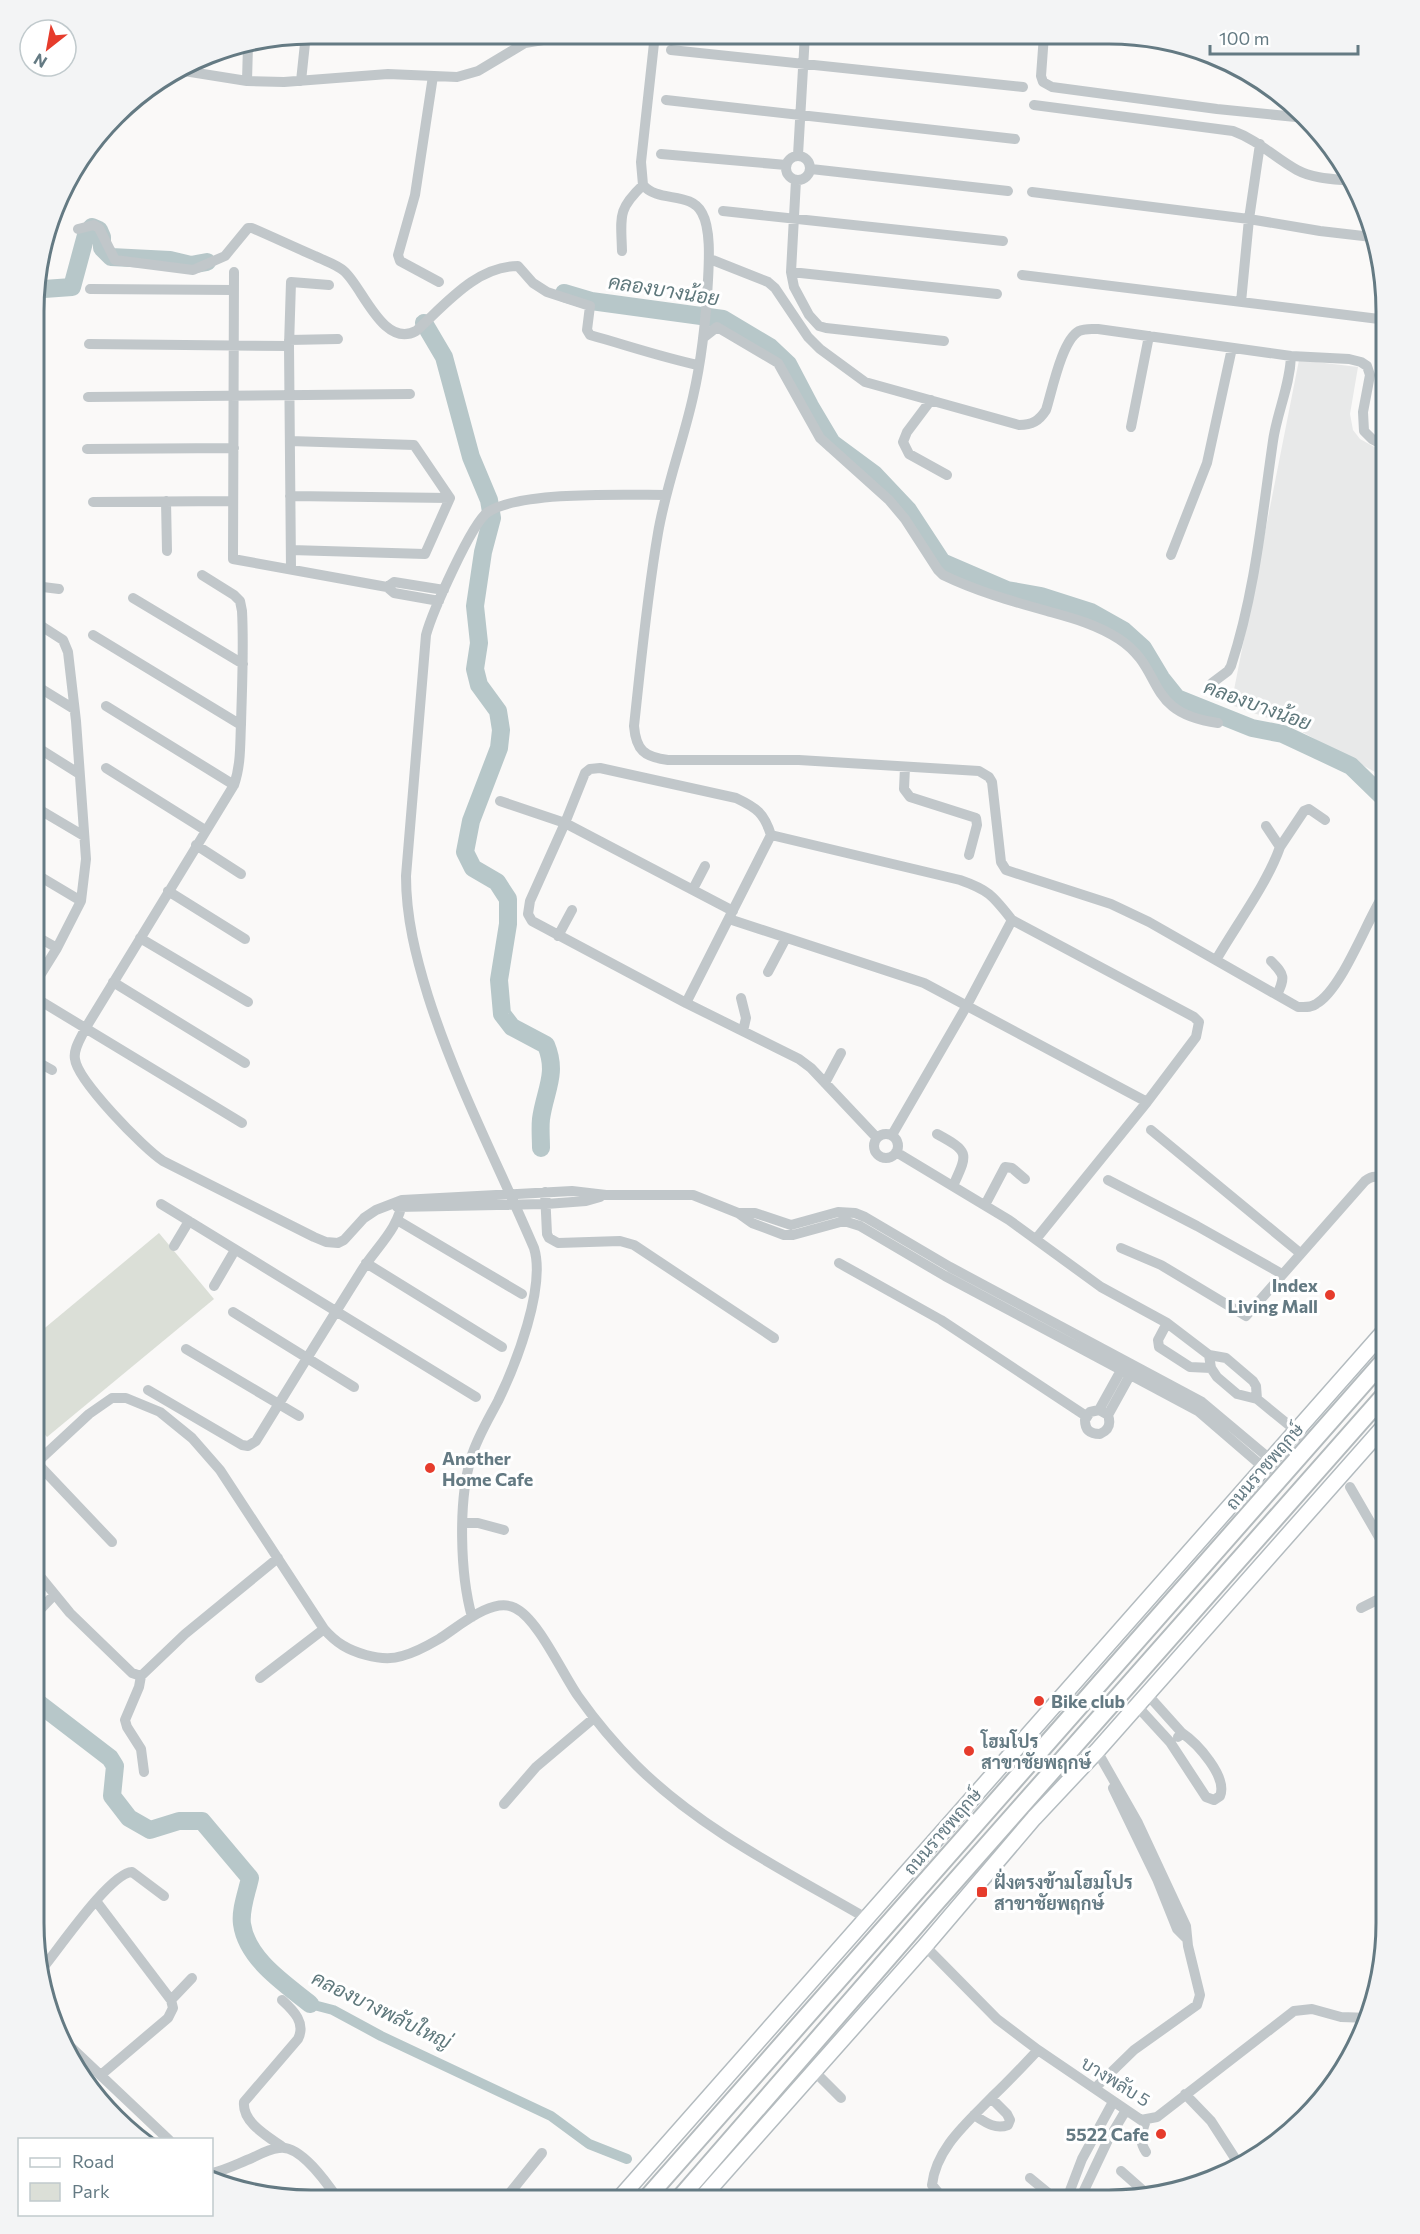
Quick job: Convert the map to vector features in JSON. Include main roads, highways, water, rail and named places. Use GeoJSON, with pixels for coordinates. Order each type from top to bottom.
{"type":"FeatureCollection","features":[{"type":"Feature","properties":{"kind":"main road","name":"ถนนราชพฤกษ์"},"geometry":{"type":"LineString","coordinates":[[627,2190],[1376,1340]]}},
{"type":"Feature","properties":{"kind":"main road","name":"ถนนราชพฤกษ์"},"geometry":{"type":"LineString","coordinates":[[652,2190],[1376,1369]]}},
{"type":"Feature","properties":{"kind":"main road"},"geometry":{"type":"LineString","coordinates":[[687,2190],[934,1905],[1376,1404]]}},
{"type":"Feature","properties":{"kind":"main road"},"geometry":{"type":"LineString","coordinates":[[708,2190],[925,1946],[1034,1818],[1376,1440]]}},
{"type":"Feature","properties":{"kind":"main road"},"geometry":{"type":"LineString","coordinates":[[934,1905],[957,1893],[1010,1838],[1034,1818]]}},
{"type":"Feature","properties":{"kind":"main road"},"geometry":{"type":"LineString","coordinates":[[649,2190],[686,2125]]}},
{"type":"Feature","properties":{"kind":"main road"},"geometry":{"type":"LineString","coordinates":[[699,2190],[719,2154]]}},
{"type":"Feature","properties":{"kind":"waterway","name":"คลองบางน้อย"},"geometry":{"type":"LineString","coordinates":[[44,289],[72,287],[86,235],[92,227],[99,230],[102,237],[102,248],[111,257],[170,260],[191,265],[207,262]]}},
{"type":"Feature","properties":{"kind":"waterway","name":"คลองบางน้อย"},"geometry":{"type":"LineString","coordinates":[[564,293],[591,301],[723,319],[770,347],[788,364],[832,443],[874,474],[908,510],[942,562],[1007,590],[1041,596],[1091,612],[1123,630],[1143,648],[1161,678],[1177,698],[1252,728],[1283,734],[1351,766],[1376,790]]}},
{"type":"Feature","properties":{"kind":"waterway"},"geometry":{"type":"LineString","coordinates":[[424,323],[444,357],[471,457],[489,500],[492,518],[483,552],[475,606],[479,643],[475,669],[479,685],[498,711],[501,730],[499,748],[471,821],[465,852],[473,868],[497,882],[508,899],[508,924],[499,980],[502,1014],[512,1027],[546,1045],[549,1055],[551,1074],[541,1119],[541,1148]]}},
{"type":"Feature","properties":{"kind":"waterway","name":"คลองบางพลับใหญ่"},"geometry":{"type":"LineString","coordinates":[[44,1707],[110,1758],[115,1766],[112,1796],[129,1818],[150,1830],[179,1821],[202,1821],[250,1878],[243,1907],[242,1924],[251,1948],[278,1979],[310,2004]]}},
{"type":"Feature","properties":{"kind":"waterway","name":"คลองบางพลับใหญ่"},"geometry":{"type":"LineString","coordinates":[[310,2004],[333,2010],[381,2036],[551,2116],[589,2144],[627,2159]]}},
{"type":"Feature","properties":{"kind":"place","name":"Index Living Mall"},"geometry":{"type":"Point","coordinates":[1330,1295]}},
{"type":"Feature","properties":{"kind":"place","name":"Another Home Cafe"},"geometry":{"type":"Point","coordinates":[430,1468]}},
{"type":"Feature","properties":{"kind":"place","name":"Bike club"},"geometry":{"type":"Point","coordinates":[1039,1701]}},
{"type":"Feature","properties":{"kind":"place","name":"โฮมโปร สาขาชัยพฤกษ์"},"geometry":{"type":"Point","coordinates":[969,1751]}},
{"type":"Feature","properties":{"kind":"place","name":"ฝั่งตรงข้ามโฮมโปร สาขาชัยพฤกษ์"},"geometry":{"type":"Point","coordinates":[982,1892]}},
{"type":"Feature","properties":{"kind":"place","name":"5522 Cafe"},"geometry":{"type":"Point","coordinates":[1161,2134]}}]}
